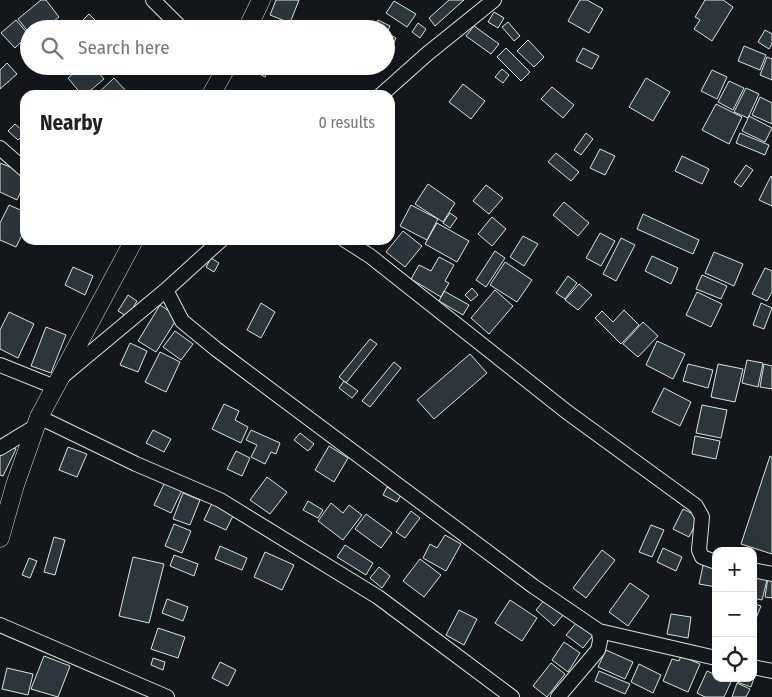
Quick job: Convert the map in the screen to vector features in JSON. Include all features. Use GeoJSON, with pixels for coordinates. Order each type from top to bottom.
{"type":"FeatureCollection","features":[{"type":"Feature","properties":{"kind":"street"},"geometry":{"type":"LineString","coordinates":[[153,0],[173,20]]}},
{"type":"Feature","properties":{"kind":"street"},"geometry":{"type":"LineString","coordinates":[[251,20],[261,0]]}},
{"type":"Feature","properties":{"kind":"street"},"geometry":{"type":"LineString","coordinates":[[387,90],[427,54],[494,0]]}},
{"type":"Feature","properties":{"kind":"street"},"geometry":{"type":"LineString","coordinates":[[213,90],[221,75]]}},
{"type":"Feature","properties":{"kind":"street"},"geometry":{"type":"LineString","coordinates":[[0,148],[20,166]]}},
{"type":"Feature","properties":{"kind":"street"},"geometry":{"type":"LineString","coordinates":[[0,538],[15,484],[38,422],[131,245]]}},
{"type":"Feature","properties":{"kind":"street"},"geometry":{"type":"LineString","coordinates":[[58,382],[216,245]]}},
{"type":"Feature","properties":{"kind":"street"},"geometry":{"type":"LineString","coordinates":[[353,245],[370,256],[567,412],[696,506],[702,517],[699,550],[702,557],[712,561]]}},
{"type":"Feature","properties":{"kind":"street"},"geometry":{"type":"LineString","coordinates":[[166,290],[182,321],[216,349],[533,586],[599,631],[712,657]]}},
{"type":"Feature","properties":{"kind":"street"},"geometry":{"type":"LineString","coordinates":[[0,365],[58,382]]}},
{"type":"Feature","properties":{"kind":"street"},"geometry":{"type":"LineString","coordinates":[[0,448],[38,422]]}},
{"type":"Feature","properties":{"kind":"street"},"geometry":{"type":"LineString","coordinates":[[38,422],[220,500],[378,598],[512,697]]}},
{"type":"Feature","properties":{"kind":"street"},"geometry":{"type":"LineString","coordinates":[[757,571],[772,574]]}},
{"type":"Feature","properties":{"kind":"street"},"geometry":{"type":"LineString","coordinates":[[0,625],[167,697]]}},
{"type":"Feature","properties":{"kind":"street"},"geometry":{"type":"LineString","coordinates":[[558,697],[598,650],[600,641],[599,631]]}},
{"type":"Feature","properties":{"kind":"street"},"geometry":{"type":"LineString","coordinates":[[757,668],[772,671]]}},
{"type":"Feature","properties":{"kind":"building"},"geometry":{"type":"Polygon","coordinates":[[[41,0],[46,0],[59,17],[55,20],[20,20],[20,22],[18,19],[41,0]]]}},
{"type":"Feature","properties":{"kind":"building"},"geometry":{"type":"Polygon","coordinates":[[[276,0],[299,0],[291,20],[282,20],[270,15],[276,0]]]}},
{"type":"Feature","properties":{"kind":"building"},"geometry":{"type":"Polygon","coordinates":[[[449,0],[464,0],[435,26],[429,18],[449,0]]]}},
{"type":"Feature","properties":{"kind":"building"},"geometry":{"type":"Polygon","coordinates":[[[580,0],[587,0],[603,9],[589,33],[568,21],[580,0]]]}},
{"type":"Feature","properties":{"kind":"building"},"geometry":{"type":"Polygon","coordinates":[[[705,0],[723,0],[733,7],[712,41],[694,29],[700,20],[695,17],[705,0]]]}},
{"type":"Feature","properties":{"kind":"building"},"geometry":{"type":"Polygon","coordinates":[[[394,1],[416,14],[407,27],[386,13],[394,1]]]}},
{"type":"Feature","properties":{"kind":"building"},"geometry":{"type":"Polygon","coordinates":[[[494,12],[504,18],[498,28],[488,22],[494,12]]]}},
{"type":"Feature","properties":{"kind":"building"},"geometry":{"type":"Polygon","coordinates":[[[89,14],[95,20],[83,20],[89,14]]]}},
{"type":"Feature","properties":{"kind":"building"},"geometry":{"type":"Polygon","coordinates":[[[16,20],[20,25],[20,43],[15,48],[1,33],[16,20]]]}},
{"type":"Feature","properties":{"kind":"building"},"geometry":{"type":"Polygon","coordinates":[[[508,22],[520,36],[514,41],[502,27],[508,22]]]}},
{"type":"Feature","properties":{"kind":"building"},"geometry":{"type":"Polygon","coordinates":[[[418,23],[426,29],[420,38],[412,32],[418,23]]]}},
{"type":"Feature","properties":{"kind":"building"},"geometry":{"type":"Polygon","coordinates":[[[474,26],[499,44],[491,54],[466,36],[474,26]]]}},
{"type":"Feature","properties":{"kind":"building"},"geometry":{"type":"Polygon","coordinates":[[[765,30],[772,34],[772,44],[769,49],[758,42],[765,30]]]}},
{"type":"Feature","properties":{"kind":"building"},"geometry":{"type":"Polygon","coordinates":[[[528,40],[544,57],[534,67],[517,51],[528,40]]]}},
{"type":"Feature","properties":{"kind":"building"},"geometry":{"type":"Polygon","coordinates":[[[744,46],[766,55],[760,70],[738,61],[744,46]]]}},
{"type":"Feature","properties":{"kind":"building"},"geometry":{"type":"Polygon","coordinates":[[[506,48],[530,72],[521,81],[497,57],[506,48]]]}},
{"type":"Feature","properties":{"kind":"building"},"geometry":{"type":"Polygon","coordinates":[[[583,48],[599,56],[592,69],[576,61],[583,48]]]}},
{"type":"Feature","properties":{"kind":"building"},"geometry":{"type":"Polygon","coordinates":[[[767,57],[772,59],[772,80],[760,75],[767,57]]]}},
{"type":"Feature","properties":{"kind":"building"},"geometry":{"type":"Polygon","coordinates":[[[7,63],[17,74],[0,89],[0,70],[7,63]]]}},
{"type":"Feature","properties":{"kind":"building"},"geometry":{"type":"Polygon","coordinates":[[[502,69],[509,75],[503,83],[495,77],[502,69]]]}},
{"type":"Feature","properties":{"kind":"building"},"geometry":{"type":"Polygon","coordinates":[[[712,70],[727,77],[717,99],[701,91],[712,70]]]}},
{"type":"Feature","properties":{"kind":"building"},"geometry":{"type":"Polygon","coordinates":[[[72,75],[101,75],[104,79],[91,90],[78,90],[68,78],[72,75]]]}},
{"type":"Feature","properties":{"kind":"building"},"geometry":{"type":"Polygon","coordinates":[[[114,78],[125,90],[101,90],[114,78]]]}},
{"type":"Feature","properties":{"kind":"building"},"geometry":{"type":"Polygon","coordinates":[[[646,78],[670,92],[653,121],[629,107],[646,78]]]}},
{"type":"Feature","properties":{"kind":"building"},"geometry":{"type":"Polygon","coordinates":[[[729,81],[744,88],[733,110],[718,102],[729,81]]]}},
{"type":"Feature","properties":{"kind":"building"},"geometry":{"type":"Polygon","coordinates":[[[463,84],[485,101],[471,119],[449,102],[463,84]]]}},
{"type":"Feature","properties":{"kind":"building"},"geometry":{"type":"Polygon","coordinates":[[[552,87],[574,105],[563,118],[541,99],[552,87]]]}},
{"type":"Feature","properties":{"kind":"building"},"geometry":{"type":"Polygon","coordinates":[[[746,88],[759,94],[748,118],[734,112],[746,88]]]}},
{"type":"Feature","properties":{"kind":"building"},"geometry":{"type":"Polygon","coordinates":[[[760,97],[772,103],[772,124],[752,115],[760,97]]]}},
{"type":"Feature","properties":{"kind":"building"},"geometry":{"type":"Polygon","coordinates":[[[716,104],[742,117],[729,144],[702,130],[716,104]]]}},
{"type":"Feature","properties":{"kind":"building"},"geometry":{"type":"Polygon","coordinates":[[[749,116],[772,128],[765,142],[742,131],[749,116]]]}},
{"type":"Feature","properties":{"kind":"building"},"geometry":{"type":"Polygon","coordinates":[[[15,124],[20,128],[20,138],[18,140],[8,131],[15,124]]]}},
{"type":"Feature","properties":{"kind":"building"},"geometry":{"type":"Polygon","coordinates":[[[586,133],[593,139],[581,155],[574,150],[586,133]]]}},
{"type":"Feature","properties":{"kind":"building"},"geometry":{"type":"Polygon","coordinates":[[[740,133],[769,145],[765,155],[736,143],[740,133]]]}},
{"type":"Feature","properties":{"kind":"building"},"geometry":{"type":"Polygon","coordinates":[[[600,149],[615,156],[605,175],[590,168],[600,149]]]}},
{"type":"Feature","properties":{"kind":"building"},"geometry":{"type":"Polygon","coordinates":[[[556,153],[579,172],[571,181],[548,162],[556,153]]]}},
{"type":"Feature","properties":{"kind":"building"},"geometry":{"type":"Polygon","coordinates":[[[682,156],[709,169],[702,184],[675,171],[682,156]]]}},
{"type":"Feature","properties":{"kind":"building"},"geometry":{"type":"Polygon","coordinates":[[[0,163],[20,171],[20,193],[17,200],[0,192],[0,163]]]}},
{"type":"Feature","properties":{"kind":"building"},"geometry":{"type":"Polygon","coordinates":[[[746,165],[753,170],[741,187],[734,182],[746,165]]]}},
{"type":"Feature","properties":{"kind":"building"},"geometry":{"type":"Polygon","coordinates":[[[772,177],[772,206],[759,200],[772,177]]]}},
{"type":"Feature","properties":{"kind":"building"},"geometry":{"type":"Polygon","coordinates":[[[428,184],[455,203],[443,222],[415,204],[428,184]]]}},
{"type":"Feature","properties":{"kind":"building"},"geometry":{"type":"Polygon","coordinates":[[[486,185],[503,198],[489,214],[473,201],[486,185]]]}},
{"type":"Feature","properties":{"kind":"building"},"geometry":{"type":"Polygon","coordinates":[[[564,202],[589,223],[578,236],[553,215],[564,202]]]}},
{"type":"Feature","properties":{"kind":"building"},"geometry":{"type":"Polygon","coordinates":[[[9,205],[20,210],[20,239],[16,247],[0,240],[0,223],[9,205]]]}},
{"type":"Feature","properties":{"kind":"building"},"geometry":{"type":"Polygon","coordinates":[[[411,205],[438,219],[427,240],[400,226],[411,205]]]}},
{"type":"Feature","properties":{"kind":"building"},"geometry":{"type":"Polygon","coordinates":[[[450,213],[457,218],[450,228],[443,223],[450,213]]]}},
{"type":"Feature","properties":{"kind":"building"},"geometry":{"type":"Polygon","coordinates":[[[643,214],[699,240],[693,254],[637,229],[643,214]]]}},
{"type":"Feature","properties":{"kind":"building"},"geometry":{"type":"Polygon","coordinates":[[[492,217],[506,229],[492,246],[478,234],[492,217]]]}},
{"type":"Feature","properties":{"kind":"building"},"geometry":{"type":"Polygon","coordinates":[[[437,223],[469,241],[457,262],[425,244],[437,223]]]}},
{"type":"Feature","properties":{"kind":"building"},"geometry":{"type":"Polygon","coordinates":[[[403,231],[422,246],[405,267],[386,252],[392,245],[395,245],[395,241],[403,231]]]}},
{"type":"Feature","properties":{"kind":"building"},"geometry":{"type":"Polygon","coordinates":[[[600,233],[615,241],[601,266],[586,258],[600,233]]]}},
{"type":"Feature","properties":{"kind":"building"},"geometry":{"type":"Polygon","coordinates":[[[523,236],[538,244],[524,266],[510,257],[523,236]]]}},
{"type":"Feature","properties":{"kind":"building"},"geometry":{"type":"Polygon","coordinates":[[[621,238],[635,245],[616,281],[603,274],[621,238]]]}},
{"type":"Feature","properties":{"kind":"building"},"geometry":{"type":"Polygon","coordinates":[[[495,251],[505,258],[486,287],[476,280],[495,251]]]}},
{"type":"Feature","properties":{"kind":"building"},"geometry":{"type":"Polygon","coordinates":[[[714,252],[743,264],[734,286],[705,273],[714,252]]]}},
{"type":"Feature","properties":{"kind":"building"},"geometry":{"type":"Polygon","coordinates":[[[652,256],[678,268],[671,284],[645,271],[652,256]]]}},
{"type":"Feature","properties":{"kind":"building"},"geometry":{"type":"Polygon","coordinates":[[[439,257],[454,265],[445,281],[449,283],[441,297],[411,279],[419,265],[431,271],[439,257]]]}},
{"type":"Feature","properties":{"kind":"building"},"geometry":{"type":"Polygon","coordinates":[[[211,258],[219,263],[214,272],[206,267],[211,258]]]}},
{"type":"Feature","properties":{"kind":"building"},"geometry":{"type":"Polygon","coordinates":[[[505,262],[532,280],[517,302],[490,285],[505,262]]]}},
{"type":"Feature","properties":{"kind":"building"},"geometry":{"type":"Polygon","coordinates":[[[73,267],[93,276],[85,295],[65,285],[73,267]]]}},
{"type":"Feature","properties":{"kind":"building"},"geometry":{"type":"Polygon","coordinates":[[[765,268],[772,271],[772,292],[767,301],[752,294],[765,268]]]}},
{"type":"Feature","properties":{"kind":"building"},"geometry":{"type":"Polygon","coordinates":[[[702,275],[727,286],[721,299],[696,289],[702,275]]]}},
{"type":"Feature","properties":{"kind":"building"},"geometry":{"type":"Polygon","coordinates":[[[568,276],[577,283],[565,299],[556,293],[568,276]]]}},
{"type":"Feature","properties":{"kind":"building"},"geometry":{"type":"Polygon","coordinates":[[[579,284],[592,295],[578,310],[565,300],[579,284]]]}},
{"type":"Feature","properties":{"kind":"building"},"geometry":{"type":"Polygon","coordinates":[[[472,288],[478,295],[471,301],[465,295],[472,288]]]}},
{"type":"Feature","properties":{"kind":"building"},"geometry":{"type":"Polygon","coordinates":[[[495,290],[513,306],[489,334],[471,318],[495,290]]]}},
{"type":"Feature","properties":{"kind":"building"},"geometry":{"type":"Polygon","coordinates":[[[444,291],[469,305],[463,315],[439,301],[444,291]]]}},
{"type":"Feature","properties":{"kind":"building"},"geometry":{"type":"Polygon","coordinates":[[[697,292],[722,304],[711,327],[686,315],[697,292]]]}},
{"type":"Feature","properties":{"kind":"building"},"geometry":{"type":"Polygon","coordinates":[[[128,295],[137,301],[128,317],[118,311],[128,295]]]}},
{"type":"Feature","properties":{"kind":"building"},"geometry":{"type":"Polygon","coordinates":[[[261,303],[275,312],[261,338],[247,330],[261,303]]]}},
{"type":"Feature","properties":{"kind":"building"},"geometry":{"type":"Polygon","coordinates":[[[761,303],[772,308],[764,329],[753,325],[761,303]]]}},
{"type":"Feature","properties":{"kind":"building"},"geometry":{"type":"Polygon","coordinates":[[[160,305],[178,317],[156,352],[138,341],[160,305]]]}},
{"type":"Feature","properties":{"kind":"building"},"geometry":{"type":"Polygon","coordinates":[[[624,310],[639,325],[621,344],[595,318],[602,311],[613,322],[624,310]]]}},
{"type":"Feature","properties":{"kind":"building"},"geometry":{"type":"Polygon","coordinates":[[[9,312],[34,324],[18,358],[0,349],[0,330],[9,312]]]}},
{"type":"Feature","properties":{"kind":"building"},"geometry":{"type":"Polygon","coordinates":[[[643,322],[658,336],[638,357],[623,344],[643,322]]]}},
{"type":"Feature","properties":{"kind":"building"},"geometry":{"type":"Polygon","coordinates":[[[46,327],[66,335],[51,373],[31,366],[46,327]]]}},
{"type":"Feature","properties":{"kind":"building"},"geometry":{"type":"Polygon","coordinates":[[[175,331],[193,344],[181,360],[163,347],[175,331]]]}},
{"type":"Feature","properties":{"kind":"building"},"geometry":{"type":"Polygon","coordinates":[[[370,339],[377,344],[346,383],[339,377],[370,339]]]}},
{"type":"Feature","properties":{"kind":"building"},"geometry":{"type":"Polygon","coordinates":[[[657,341],[685,354],[673,379],[646,365],[657,341]]]}},
{"type":"Feature","properties":{"kind":"building"},"geometry":{"type":"Polygon","coordinates":[[[130,343],[147,351],[138,372],[120,365],[130,343]]]}},
{"type":"Feature","properties":{"kind":"building"},"geometry":{"type":"Polygon","coordinates":[[[160,352],[180,362],[166,392],[145,382],[160,352]]]}},
{"type":"Feature","properties":{"kind":"building"},"geometry":{"type":"Polygon","coordinates":[[[470,354],[487,373],[434,419],[417,400],[470,354]]]}},
{"type":"Feature","properties":{"kind":"building"},"geometry":{"type":"Polygon","coordinates":[[[747,360],[763,363],[758,387],[742,383],[747,360]]]}},
{"type":"Feature","properties":{"kind":"building"},"geometry":{"type":"Polygon","coordinates":[[[394,362],[401,368],[370,407],[362,401],[394,362]]]}},
{"type":"Feature","properties":{"kind":"building"},"geometry":{"type":"Polygon","coordinates":[[[688,364],[713,370],[708,388],[683,381],[688,364]]]}},
{"type":"Feature","properties":{"kind":"building"},"geometry":{"type":"Polygon","coordinates":[[[718,364],[743,369],[735,402],[711,397],[718,364]]]}},
{"type":"Feature","properties":{"kind":"building"},"geometry":{"type":"Polygon","coordinates":[[[764,364],[772,366],[772,389],[760,387],[764,364]]]}},
{"type":"Feature","properties":{"kind":"building"},"geometry":{"type":"Polygon","coordinates":[[[344,381],[358,391],[352,398],[339,388],[344,381]]]}},
{"type":"Feature","properties":{"kind":"building"},"geometry":{"type":"Polygon","coordinates":[[[664,388],[691,402],[680,426],[652,412],[664,388]]]}},
{"type":"Feature","properties":{"kind":"building"},"geometry":{"type":"Polygon","coordinates":[[[224,404],[239,411],[235,420],[248,427],[241,443],[212,429],[224,404]]]}},
{"type":"Feature","properties":{"kind":"building"},"geometry":{"type":"Polygon","coordinates":[[[702,405],[727,410],[721,438],[696,433],[702,405]]]}},
{"type":"Feature","properties":{"kind":"building"},"geometry":{"type":"Polygon","coordinates":[[[153,430],[171,439],[164,452],[146,443],[153,430]]]}},
{"type":"Feature","properties":{"kind":"building"},"geometry":{"type":"Polygon","coordinates":[[[251,430],[280,443],[276,454],[271,452],[265,464],[251,457],[257,445],[246,440],[251,430]]]}},
{"type":"Feature","properties":{"kind":"building"},"geometry":{"type":"Polygon","coordinates":[[[300,433],[314,444],[308,451],[294,440],[300,433]]]}},
{"type":"Feature","properties":{"kind":"building"},"geometry":{"type":"Polygon","coordinates":[[[695,436],[720,441],[716,459],[692,454],[695,436]]]}},
{"type":"Feature","properties":{"kind":"building"},"geometry":{"type":"Polygon","coordinates":[[[0,441],[16,449],[3,476],[0,475],[0,441]]]}},
{"type":"Feature","properties":{"kind":"building"},"geometry":{"type":"Polygon","coordinates":[[[329,446],[348,458],[334,482],[315,470],[329,446]]]}},
{"type":"Feature","properties":{"kind":"building"},"geometry":{"type":"Polygon","coordinates":[[[68,447],[87,454],[77,477],[59,470],[68,447]]]}},
{"type":"Feature","properties":{"kind":"building"},"geometry":{"type":"Polygon","coordinates":[[[236,451],[250,458],[242,476],[227,469],[236,451]]]}},
{"type":"Feature","properties":{"kind":"building"},"geometry":{"type":"Polygon","coordinates":[[[770,456],[772,457],[772,554],[757,549],[757,547],[741,544],[770,456]]]}},
{"type":"Feature","properties":{"kind":"building"},"geometry":{"type":"Polygon","coordinates":[[[267,477],[287,492],[270,514],[250,500],[267,477]]]}},
{"type":"Feature","properties":{"kind":"building"},"geometry":{"type":"Polygon","coordinates":[[[165,482],[182,490],[171,513],[154,505],[165,482]]]}},
{"type":"Feature","properties":{"kind":"building"},"geometry":{"type":"Polygon","coordinates":[[[387,487],[401,495],[397,502],[383,495],[387,487]]]}},
{"type":"Feature","properties":{"kind":"building"},"geometry":{"type":"Polygon","coordinates":[[[183,493],[200,500],[190,525],[173,519],[183,493]]]}},
{"type":"Feature","properties":{"kind":"building"},"geometry":{"type":"Polygon","coordinates":[[[308,501],[323,510],[318,518],[303,510],[308,501]]]}},
{"type":"Feature","properties":{"kind":"building"},"geometry":{"type":"Polygon","coordinates":[[[212,503],[234,514],[226,530],[204,520],[212,503]]]}},
{"type":"Feature","properties":{"kind":"building"},"geometry":{"type":"Polygon","coordinates":[[[331,503],[343,513],[349,505],[362,515],[343,540],[318,521],[331,503]]]}},
{"type":"Feature","properties":{"kind":"building"},"geometry":{"type":"Polygon","coordinates":[[[683,509],[699,517],[689,537],[673,529],[683,509]]]}},
{"type":"Feature","properties":{"kind":"building"},"geometry":{"type":"Polygon","coordinates":[[[411,511],[420,518],[405,538],[396,532],[411,511]]]}},
{"type":"Feature","properties":{"kind":"building"},"geometry":{"type":"Polygon","coordinates":[[[366,514],[392,533],[381,548],[355,529],[366,514]]]}},
{"type":"Feature","properties":{"kind":"building"},"geometry":{"type":"Polygon","coordinates":[[[174,524],[191,531],[182,553],[165,546],[174,524]]]}},
{"type":"Feature","properties":{"kind":"building"},"geometry":{"type":"Polygon","coordinates":[[[651,525],[664,530],[652,557],[639,552],[651,525]]]}},
{"type":"Feature","properties":{"kind":"building"},"geometry":{"type":"Polygon","coordinates":[[[445,535],[461,544],[446,571],[423,558],[430,544],[437,548],[445,535]]]}},
{"type":"Feature","properties":{"kind":"building"},"geometry":{"type":"Polygon","coordinates":[[[54,537],[65,540],[55,575],[44,572],[54,537]]]}},
{"type":"Feature","properties":{"kind":"building"},"geometry":{"type":"Polygon","coordinates":[[[345,545],[373,563],[366,575],[337,557],[345,545]]]}},
{"type":"Feature","properties":{"kind":"building"},"geometry":{"type":"Polygon","coordinates":[[[220,546],[247,558],[242,570],[215,559],[220,546]]]}},
{"type":"Feature","properties":{"kind":"building"},"geometry":{"type":"Polygon","coordinates":[[[663,548],[682,557],[676,571],[657,562],[663,548]]]}},
{"type":"Feature","properties":{"kind":"building"},"geometry":{"type":"Polygon","coordinates":[[[602,550],[615,560],[586,598],[573,588],[602,550]]]}},
{"type":"Feature","properties":{"kind":"building"},"geometry":{"type":"Polygon","coordinates":[[[265,552],[294,565],[282,590],[254,577],[265,552]]]}},
{"type":"Feature","properties":{"kind":"building"},"geometry":{"type":"Polygon","coordinates":[[[174,555],[198,564],[194,576],[170,566],[174,555]]]}},
{"type":"Feature","properties":{"kind":"building"},"geometry":{"type":"Polygon","coordinates":[[[133,557],[164,564],[149,623],[119,616],[133,557]]]}},
{"type":"Feature","properties":{"kind":"building"},"geometry":{"type":"Polygon","coordinates":[[[29,558],[37,561],[30,578],[22,575],[29,558]]]}},
{"type":"Feature","properties":{"kind":"building"},"geometry":{"type":"Polygon","coordinates":[[[420,559],[441,575],[424,597],[403,581],[420,559]]]}},
{"type":"Feature","properties":{"kind":"building"},"geometry":{"type":"Polygon","coordinates":[[[704,561],[712,563],[712,586],[699,584],[704,561]]]}},
{"type":"Feature","properties":{"kind":"building"},"geometry":{"type":"Polygon","coordinates":[[[379,567],[390,576],[382,588],[370,578],[379,567]]]}},
{"type":"Feature","properties":{"kind":"building"},"geometry":{"type":"Polygon","coordinates":[[[757,574],[768,576],[762,600],[757,599],[757,574]]]}},
{"type":"Feature","properties":{"kind":"building"},"geometry":{"type":"Polygon","coordinates":[[[768,577],[772,577],[772,598],[765,597],[768,577]]]}},
{"type":"Feature","properties":{"kind":"building"},"geometry":{"type":"Polygon","coordinates":[[[630,583],[649,596],[628,626],[609,612],[630,583]]]}},
{"type":"Feature","properties":{"kind":"building"},"geometry":{"type":"Polygon","coordinates":[[[167,599],[188,607],[183,621],[162,613],[167,599]]]}},
{"type":"Feature","properties":{"kind":"building"},"geometry":{"type":"Polygon","coordinates":[[[545,599],[563,615],[554,626],[536,610],[545,599]]]}},
{"type":"Feature","properties":{"kind":"building"},"geometry":{"type":"Polygon","coordinates":[[[510,600],[537,618],[522,641],[495,623],[510,600]]]}},
{"type":"Feature","properties":{"kind":"building"},"geometry":{"type":"Polygon","coordinates":[[[757,604],[761,606],[757,616],[757,604]]]}},
{"type":"Feature","properties":{"kind":"building"},"geometry":{"type":"Polygon","coordinates":[[[459,610],[477,619],[464,645],[446,635],[459,610]]]}},
{"type":"Feature","properties":{"kind":"building"},"geometry":{"type":"Polygon","coordinates":[[[671,614],[691,617],[688,638],[667,634],[671,614]]]}},
{"type":"Feature","properties":{"kind":"building"},"geometry":{"type":"Polygon","coordinates":[[[578,621],[594,634],[583,648],[566,635],[578,621]]]}},
{"type":"Feature","properties":{"kind":"building"},"geometry":{"type":"Polygon","coordinates":[[[158,628],[185,637],[178,658],[151,649],[158,628]]]}},
{"type":"Feature","properties":{"kind":"building"},"geometry":{"type":"Polygon","coordinates":[[[564,642],[580,653],[568,672],[552,660],[564,642]]]}},
{"type":"Feature","properties":{"kind":"building"},"geometry":{"type":"Polygon","coordinates":[[[606,650],[633,662],[625,679],[598,667],[606,650]]]}},
{"type":"Feature","properties":{"kind":"building"},"geometry":{"type":"Polygon","coordinates":[[[44,656],[70,666],[58,697],[31,689],[44,656]]]}},
{"type":"Feature","properties":{"kind":"building"},"geometry":{"type":"Polygon","coordinates":[[[681,656],[700,664],[688,692],[663,681],[672,659],[679,661],[681,656]]]}},
{"type":"Feature","properties":{"kind":"building"},"geometry":{"type":"Polygon","coordinates":[[[153,658],[165,662],[163,670],[151,665],[153,658]]]}},
{"type":"Feature","properties":{"kind":"building"},"geometry":{"type":"Polygon","coordinates":[[[220,662],[236,670],[228,686],[212,678],[220,662]]]}},
{"type":"Feature","properties":{"kind":"building"},"geometry":{"type":"Polygon","coordinates":[[[551,663],[565,674],[547,697],[533,686],[551,663]]]}},
{"type":"Feature","properties":{"kind":"building"},"geometry":{"type":"Polygon","coordinates":[[[639,664],[661,675],[653,693],[631,682],[639,664]]]}},
{"type":"Feature","properties":{"kind":"building"},"geometry":{"type":"Polygon","coordinates":[[[7,668],[33,674],[28,695],[2,689],[7,668]]]}},
{"type":"Feature","properties":{"kind":"building"},"geometry":{"type":"Polygon","coordinates":[[[599,671],[630,684],[625,694],[595,681],[599,671]]]}},
{"type":"Feature","properties":{"kind":"building"},"geometry":{"type":"Polygon","coordinates":[[[707,671],[712,673],[712,682],[731,682],[724,697],[705,697],[697,693],[707,671]]]}},
{"type":"Feature","properties":{"kind":"building"},"geometry":{"type":"Polygon","coordinates":[[[737,682],[753,682],[751,687],[737,682]]]}},
{"type":"Feature","properties":{"kind":"building"},"geometry":{"type":"Polygon","coordinates":[[[737,683],[750,689],[746,697],[732,697],[737,683]]]}}]}
